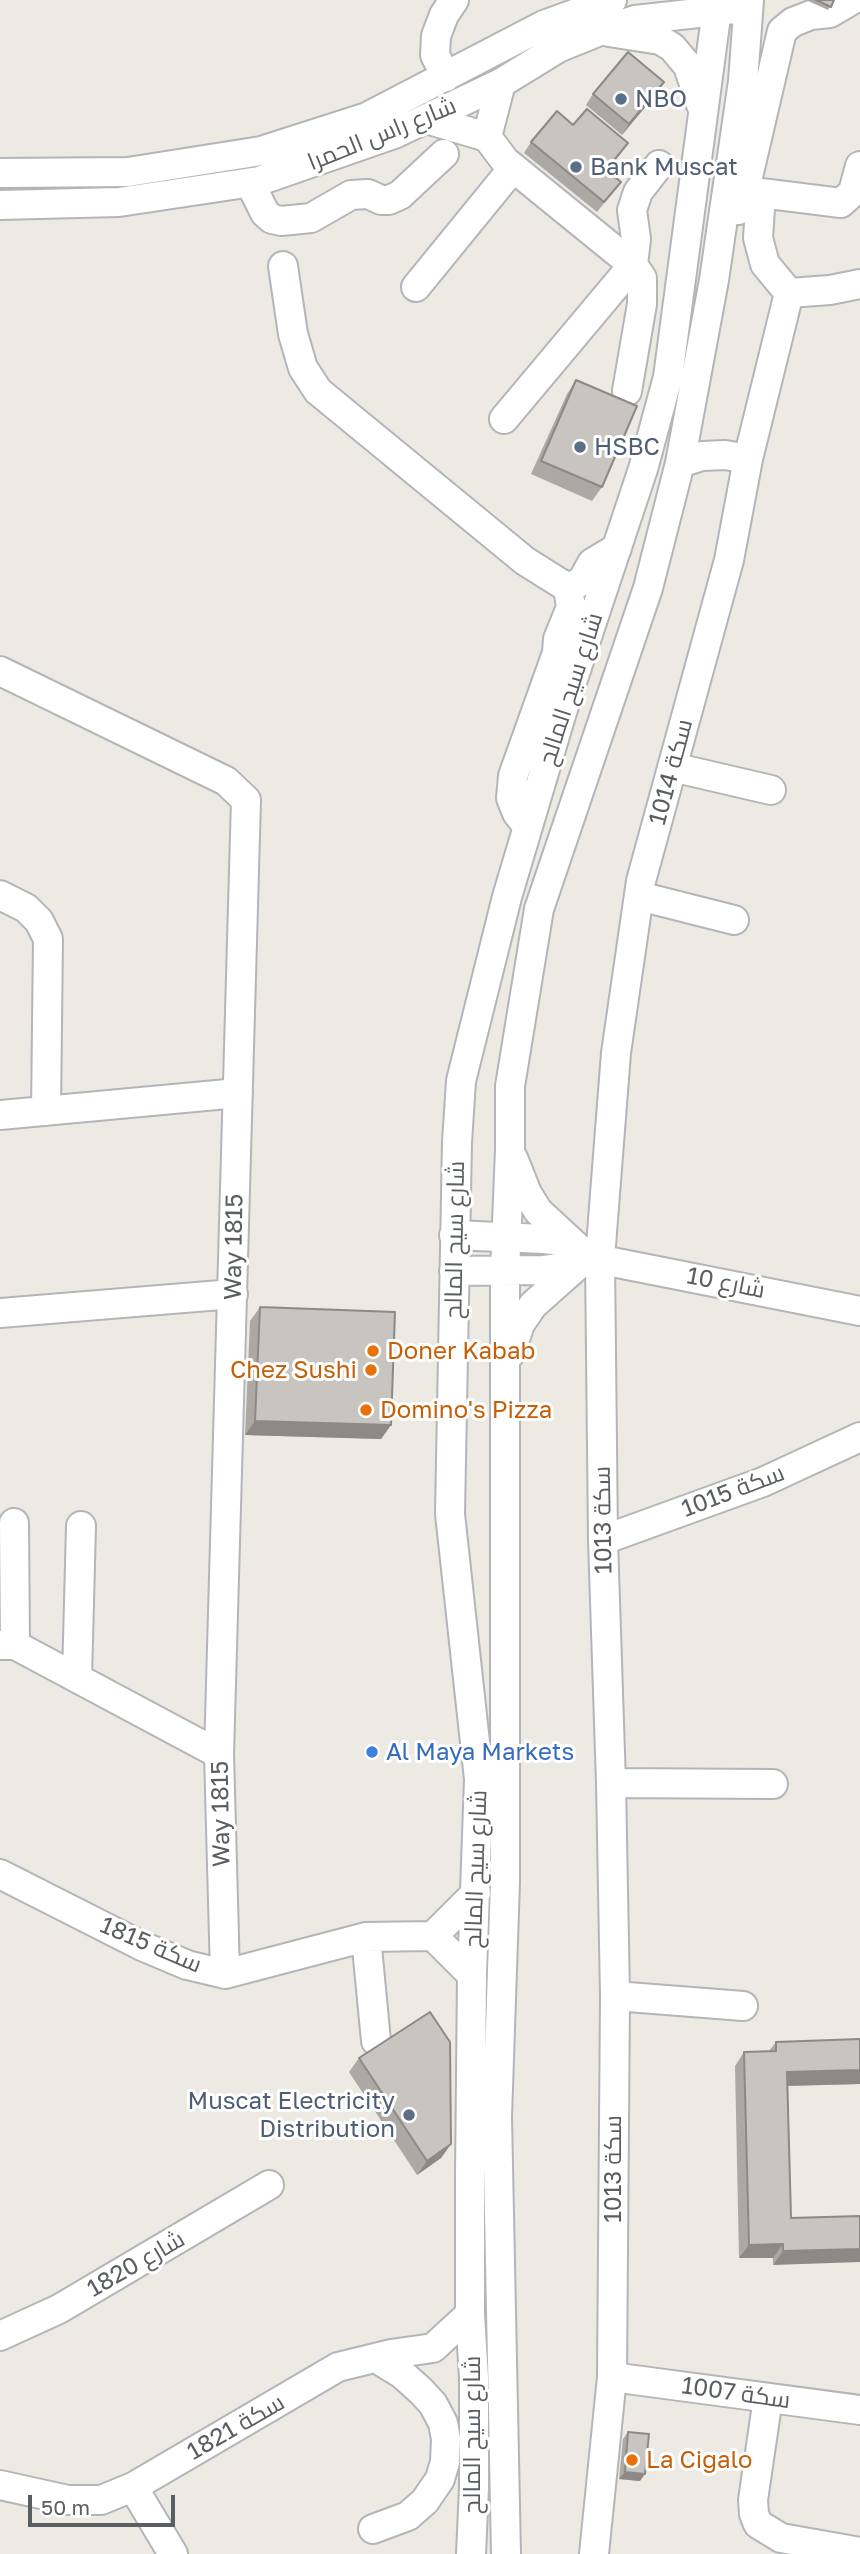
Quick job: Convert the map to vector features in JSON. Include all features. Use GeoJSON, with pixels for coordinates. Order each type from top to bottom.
{"type":"FeatureCollection","features":[{"type":"Feature","properties":{"kind":"street"},"geometry":{"type":"LineString","coordinates":[[446,77],[435,55],[436,36],[444,15],[454,0]]}},
{"type":"Feature","properties":{"kind":"street","name":"شارع راس الحمرا"},"geometry":{"type":"LineString","coordinates":[[0,173],[128,172],[261,151],[367,117],[544,25],[612,0]]}},
{"type":"Feature","properties":{"kind":"street"},"geometry":{"type":"LineString","coordinates":[[714,280],[747,181],[782,31],[795,11],[811,15],[830,13],[852,0]]}},
{"type":"Feature","properties":{"kind":"street","name":"شارع راس الحمرا"},"geometry":{"type":"LineString","coordinates":[[0,206],[120,202],[259,181],[371,142],[426,119],[501,83],[558,48],[600,31],[635,20],[716,5],[749,4]]}},
{"type":"Feature","properties":{"kind":"street","name":"شارع سيح المالح"},"geometry":{"type":"LineString","coordinates":[[506,2554],[497,2117],[505,1882],[505,1236],[510,1086],[539,909],[648,588],[680,463],[714,280],[743,81],[749,4]]}},
{"type":"Feature","properties":{"kind":"street","name":"شارع سيح المالح"},"geometry":{"type":"LineString","coordinates":[[471,2554],[474,2487],[474,2378],[470,2314],[472,1975],[479,1779],[450,1514],[454,1235],[461,1081],[507,897],[528,827],[567,660],[617,548],[643,469],[668,377],[716,5]]}},
{"type":"Feature","properties":{"kind":"street"},"geometry":{"type":"LineString","coordinates":[[600,31],[660,40],[672,47],[688,66],[702,108]]}},
{"type":"Feature","properties":{"kind":"street"},"geometry":{"type":"LineString","coordinates":[[487,136],[501,83]]}},
{"type":"Feature","properties":{"kind":"street"},"geometry":{"type":"LineString","coordinates":[[426,119],[487,136],[505,161],[633,265],[642,278],[642,304],[627,390]]}},
{"type":"Feature","properties":{"kind":"street"},"geometry":{"type":"LineString","coordinates":[[250,183],[265,213],[272,219],[281,222],[311,218],[351,195],[368,194],[381,200],[390,200],[400,195],[444,154]]}},
{"type":"Feature","properties":{"kind":"street"},"geometry":{"type":"LineString","coordinates":[[504,419],[633,265],[636,239],[632,210],[638,192],[659,165]]}},
{"type":"Feature","properties":{"kind":"street"},"geometry":{"type":"LineString","coordinates":[[860,166],[853,192],[841,203],[761,193],[758,238],[765,264],[789,293],[830,290],[860,284]]}},
{"type":"Feature","properties":{"kind":"street"},"geometry":{"type":"LineString","coordinates":[[416,287],[513,168]]}},
{"type":"Feature","properties":{"kind":"street"},"geometry":{"type":"LineString","coordinates":[[283,266],[293,334],[303,368],[318,391],[525,561],[568,588],[571,607],[558,639],[567,660]]}},
{"type":"Feature","properties":{"kind":"street","name":"سكة 1014"},"geometry":{"type":"LineString","coordinates":[[587,1257],[639,896],[729,560],[748,459],[789,293]]}},
{"type":"Feature","properties":{"kind":"street"},"geometry":{"type":"LineString","coordinates":[[680,463],[702,456],[725,455],[748,459]]}},
{"type":"Feature","properties":{"kind":"street"},"geometry":{"type":"LineString","coordinates":[[568,588],[582,581],[592,563],[617,548]]}},
{"type":"Feature","properties":{"kind":"street","name":"Way 1815"},"geometry":{"type":"LineString","coordinates":[[0,671],[226,781],[246,800],[219,1754],[225,1974]]}},
{"type":"Feature","properties":{"kind":"street"},"geometry":{"type":"LineString","coordinates":[[672,767],[771,790]]}},
{"type":"Feature","properties":{"kind":"street"},"geometry":{"type":"LineString","coordinates":[[0,895],[26,908],[40,921],[48,939],[46,1111]]}},
{"type":"Feature","properties":{"kind":"street"},"geometry":{"type":"LineString","coordinates":[[639,896],[734,920]]}},
{"type":"Feature","properties":{"kind":"street"},"geometry":{"type":"LineString","coordinates":[[0,1115],[237,1093]]}},
{"type":"Feature","properties":{"kind":"street"},"geometry":{"type":"LineString","coordinates":[[510,1149],[516,1170],[538,1211],[587,1257]]}},
{"type":"Feature","properties":{"kind":"street","name":"شارع 10"},"geometry":{"type":"LineString","coordinates":[[454,1235],[562,1241],[587,1257],[860,1311]]}},
{"type":"Feature","properties":{"kind":"street"},"geometry":{"type":"LineString","coordinates":[[454,1271],[562,1269],[587,1257]]}},
{"type":"Feature","properties":{"kind":"street"},"geometry":{"type":"LineString","coordinates":[[505,1367],[520,1324],[533,1305],[587,1257]]}},
{"type":"Feature","properties":{"kind":"street","name":"سكة 1013"},"geometry":{"type":"LineString","coordinates":[[587,1257],[603,1539],[615,1996],[612,2377],[594,2554]]}},
{"type":"Feature","properties":{"kind":"street"},"geometry":{"type":"LineString","coordinates":[[0,1313],[233,1294]]}},
{"type":"Feature","properties":{"kind":"street","name":"سكة 1015"},"geometry":{"type":"LineString","coordinates":[[603,1539],[763,1482],[860,1437]]}},
{"type":"Feature","properties":{"kind":"street"},"geometry":{"type":"LineString","coordinates":[[14,1522],[7,1645],[77,1678],[219,1754]]}},
{"type":"Feature","properties":{"kind":"street"},"geometry":{"type":"LineString","coordinates":[[77,1678],[81,1527]]}},
{"type":"Feature","properties":{"kind":"street"},"geometry":{"type":"LineString","coordinates":[[611,1783],[773,1784]]}},
{"type":"Feature","properties":{"kind":"street","name":"سكة 1815"},"geometry":{"type":"LineString","coordinates":[[0,1874],[142,1946],[187,1965],[225,1974],[366,1937],[433,1936]]}},
{"type":"Feature","properties":{"kind":"street"},"geometry":{"type":"LineString","coordinates":[[472,1975],[433,1936],[476,1893]]}},
{"type":"Feature","properties":{"kind":"street"},"geometry":{"type":"LineString","coordinates":[[366,1937],[376,2041]]}},
{"type":"Feature","properties":{"kind":"street"},"geometry":{"type":"LineString","coordinates":[[615,1996],[743,2006]]}},
{"type":"Feature","properties":{"kind":"street","name":"1820 شارع"},"geometry":{"type":"LineString","coordinates":[[0,2336],[59,2309],[270,2185]]}},
{"type":"Feature","properties":{"kind":"street"},"geometry":{"type":"LineString","coordinates":[[470,2314],[433,2348],[474,2378]]}},
{"type":"Feature","properties":{"kind":"street","name":"سكة 1821"},"geometry":{"type":"LineString","coordinates":[[0,2485],[68,2500],[101,2500],[133,2487],[338,2367],[433,2348]]}},
{"type":"Feature","properties":{"kind":"street"},"geometry":{"type":"LineString","coordinates":[[373,2529],[408,2516],[425,2501],[440,2479],[445,2462],[446,2440],[443,2423],[427,2398],[402,2374],[376,2358]]}},
{"type":"Feature","properties":{"kind":"street","name":"سكة 1007"},"geometry":{"type":"LineString","coordinates":[[612,2377],[860,2410]]}},
{"type":"Feature","properties":{"kind":"street"},"geometry":{"type":"LineString","coordinates":[[768,2398],[753,2500],[758,2524],[781,2538],[860,2552]]}},
{"type":"Feature","properties":{"kind":"street"},"geometry":{"type":"LineString","coordinates":[[133,2487],[173,2554]]}},
{"type":"Feature","properties":{"kind":"street"},"geometry":{"type":"LineString","coordinates":[[506,2524],[517,2554]]}},
{"type":"Feature","properties":{"kind":"building"},"geometry":{"type":"Polygon","coordinates":[[[816,0],[834,0],[831,7],[816,0]]]}},
{"type":"Feature","properties":{"kind":"building","name":"NBO"},"geometry":{"type":"Polygon","coordinates":[[[628,52],[664,82],[629,124],[593,94],[628,52]]]}},
{"type":"Feature","properties":{"kind":"building","name":"Bank Muscat"},"geometry":{"type":"Polygon","coordinates":[[[587,109],[628,143],[606,170],[621,182],[604,202],[531,142],[557,111],[573,125],[587,109]]]}},
{"type":"Feature","properties":{"kind":"building","name":"HSBC"},"geometry":{"type":"Polygon","coordinates":[[[576,380],[637,406],[602,487],[541,461],[576,380]]]}},
{"type":"Feature","properties":{"kind":"building"},"geometry":{"type":"Polygon","coordinates":[[[260,1307],[395,1312],[391,1425],[255,1421],[260,1307]]]}},
{"type":"Feature","properties":{"kind":"building","name":"Muscat Electricity Distribution"},"geometry":{"type":"Polygon","coordinates":[[[430,2012],[450,2042],[451,2144],[427,2161],[359,2058],[430,2012]]]}},
{"type":"Feature","properties":{"kind":"building"},"geometry":{"type":"Polygon","coordinates":[[[860,2039],[860,2070],[787,2072],[791,2218],[860,2216],[860,2249],[783,2251],[783,2244],[749,2245],[744,2052],[776,2051],[776,2042],[860,2039]]]}},
{"type":"Feature","properties":{"kind":"building","name":"La Cigalo"},"geometry":{"type":"Polygon","coordinates":[[[628,2432],[649,2434],[645,2474],[625,2472],[628,2432]]]}},
{"type":"Feature","properties":{"kind":"place","name":"NBO"},"geometry":{"type":"Point","coordinates":[621,99]}},
{"type":"Feature","properties":{"kind":"place","name":"Bank Muscat"},"geometry":{"type":"Point","coordinates":[576,167]}},
{"type":"Feature","properties":{"kind":"place","name":"HSBC"},"geometry":{"type":"Point","coordinates":[580,447]}},
{"type":"Feature","properties":{"kind":"place","name":"Doner Kabab"},"geometry":{"type":"Point","coordinates":[373,1351]}},
{"type":"Feature","properties":{"kind":"place","name":"Chez Sushi"},"geometry":{"type":"Point","coordinates":[371,1370]}},
{"type":"Feature","properties":{"kind":"place","name":"Domino's Pizza"},"geometry":{"type":"Point","coordinates":[366,1410]}},
{"type":"Feature","properties":{"kind":"place","name":"Al Maya Markets"},"geometry":{"type":"Point","coordinates":[372,1752]}},
{"type":"Feature","properties":{"kind":"place","name":"Muscat Electricity Distribution"},"geometry":{"type":"Point","coordinates":[409,2115]}},
{"type":"Feature","properties":{"kind":"place","name":"La Cigalo"},"geometry":{"type":"Point","coordinates":[632,2460]}}]}
